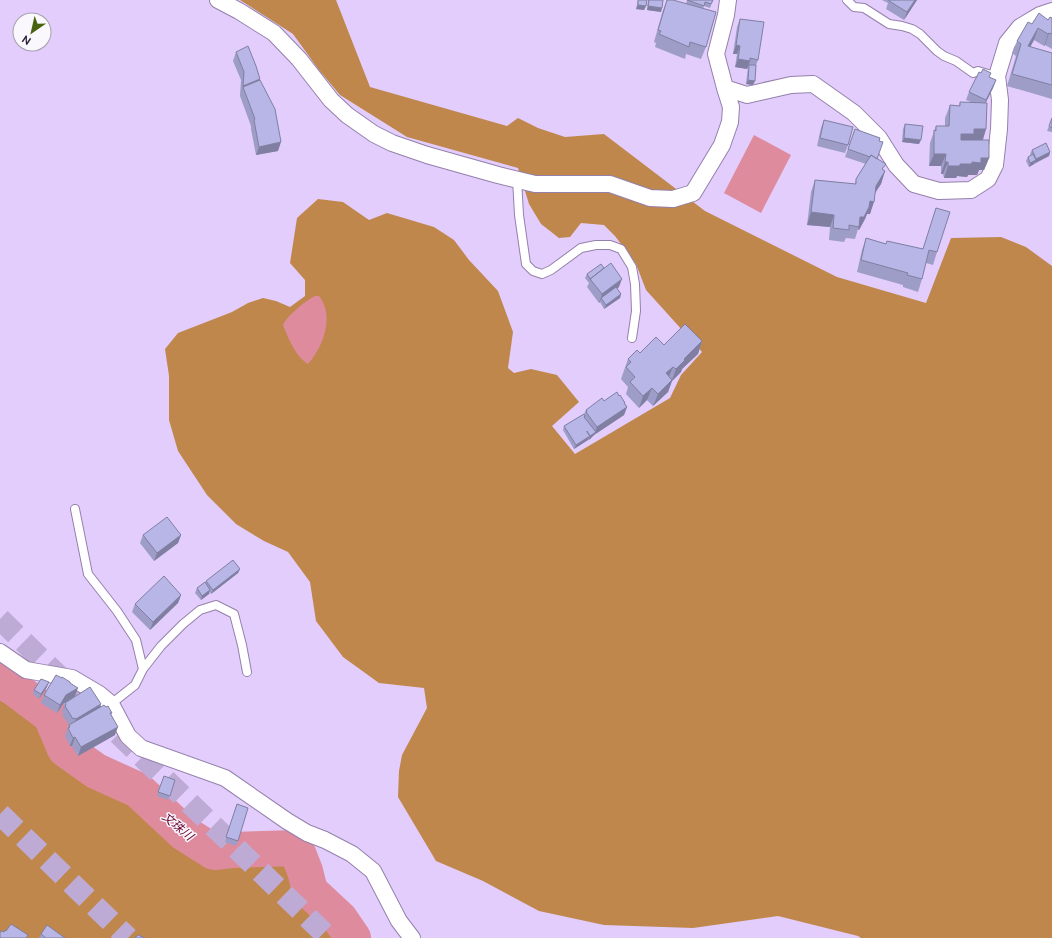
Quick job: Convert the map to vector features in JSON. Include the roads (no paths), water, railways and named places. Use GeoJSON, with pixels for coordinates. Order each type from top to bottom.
{"type":"FeatureCollection","features":[{"type":"Feature","properties":{"kind":"street"},"geometry":{"type":"LineString","coordinates":[[218,0],[274,33],[299,58],[331,100],[374,134],[392,143],[427,156],[535,184],[610,184],[650,198],[673,199],[693,193],[722,145],[730,122],[731,107],[724,88],[716,54],[726,15],[728,0]]}},
{"type":"Feature","properties":{"kind":"street"},"geometry":{"type":"LineString","coordinates":[[724,88],[747,94],[791,85],[813,84],[854,113],[880,138],[896,165],[914,184],[939,190],[971,190],[988,179],[994,165],[1000,100],[997,76],[1007,43],[1020,27],[1040,15],[1052,12]]}},
{"type":"Feature","properties":{"kind":"street"},"geometry":{"type":"LineString","coordinates":[[0,652],[26,670],[72,678],[99,694],[111,704],[128,736],[141,748],[225,778],[307,833],[325,840],[352,854],[373,871],[399,921],[412,938]]}},
{"type":"Feature","properties":{"kind":"lane"},"geometry":{"type":"LineString","coordinates":[[847,0],[854,7],[864,8],[889,24],[912,28],[940,54],[956,61],[973,73],[978,71],[997,76]]}},
{"type":"Feature","properties":{"kind":"lane"},"geometry":{"type":"LineString","coordinates":[[517,179],[519,215],[526,264],[533,271],[542,274],[551,270],[581,248],[596,245],[610,245],[621,249],[632,267],[635,284],[636,311],[632,338]]}},
{"type":"Feature","properties":{"kind":"lane"},"geometry":{"type":"LineString","coordinates":[[75,509],[88,574],[117,611],[136,640],[143,669]]}},
{"type":"Feature","properties":{"kind":"lane"},"geometry":{"type":"LineString","coordinates":[[111,704],[135,685],[143,669],[161,646],[183,624],[200,610],[216,606],[234,614],[247,672]]}},
{"type":"Feature","properties":{"kind":"waterway","name":"文珠川"},"geometry":{"type":"LineString","coordinates":[[0,680],[14,688],[51,716],[65,749],[96,771],[138,790],[184,833],[214,852],[296,848],[305,871],[310,891],[340,919],[353,938]]}},
{"type":"Feature","properties":{"kind":"tunnel"},"geometry":{"type":"LineString","coordinates":[[0,619],[329,938]]}},
{"type":"Feature","properties":{"kind":"tunnel"},"geometry":{"type":"LineString","coordinates":[[0,814],[128,938]]}}]}
